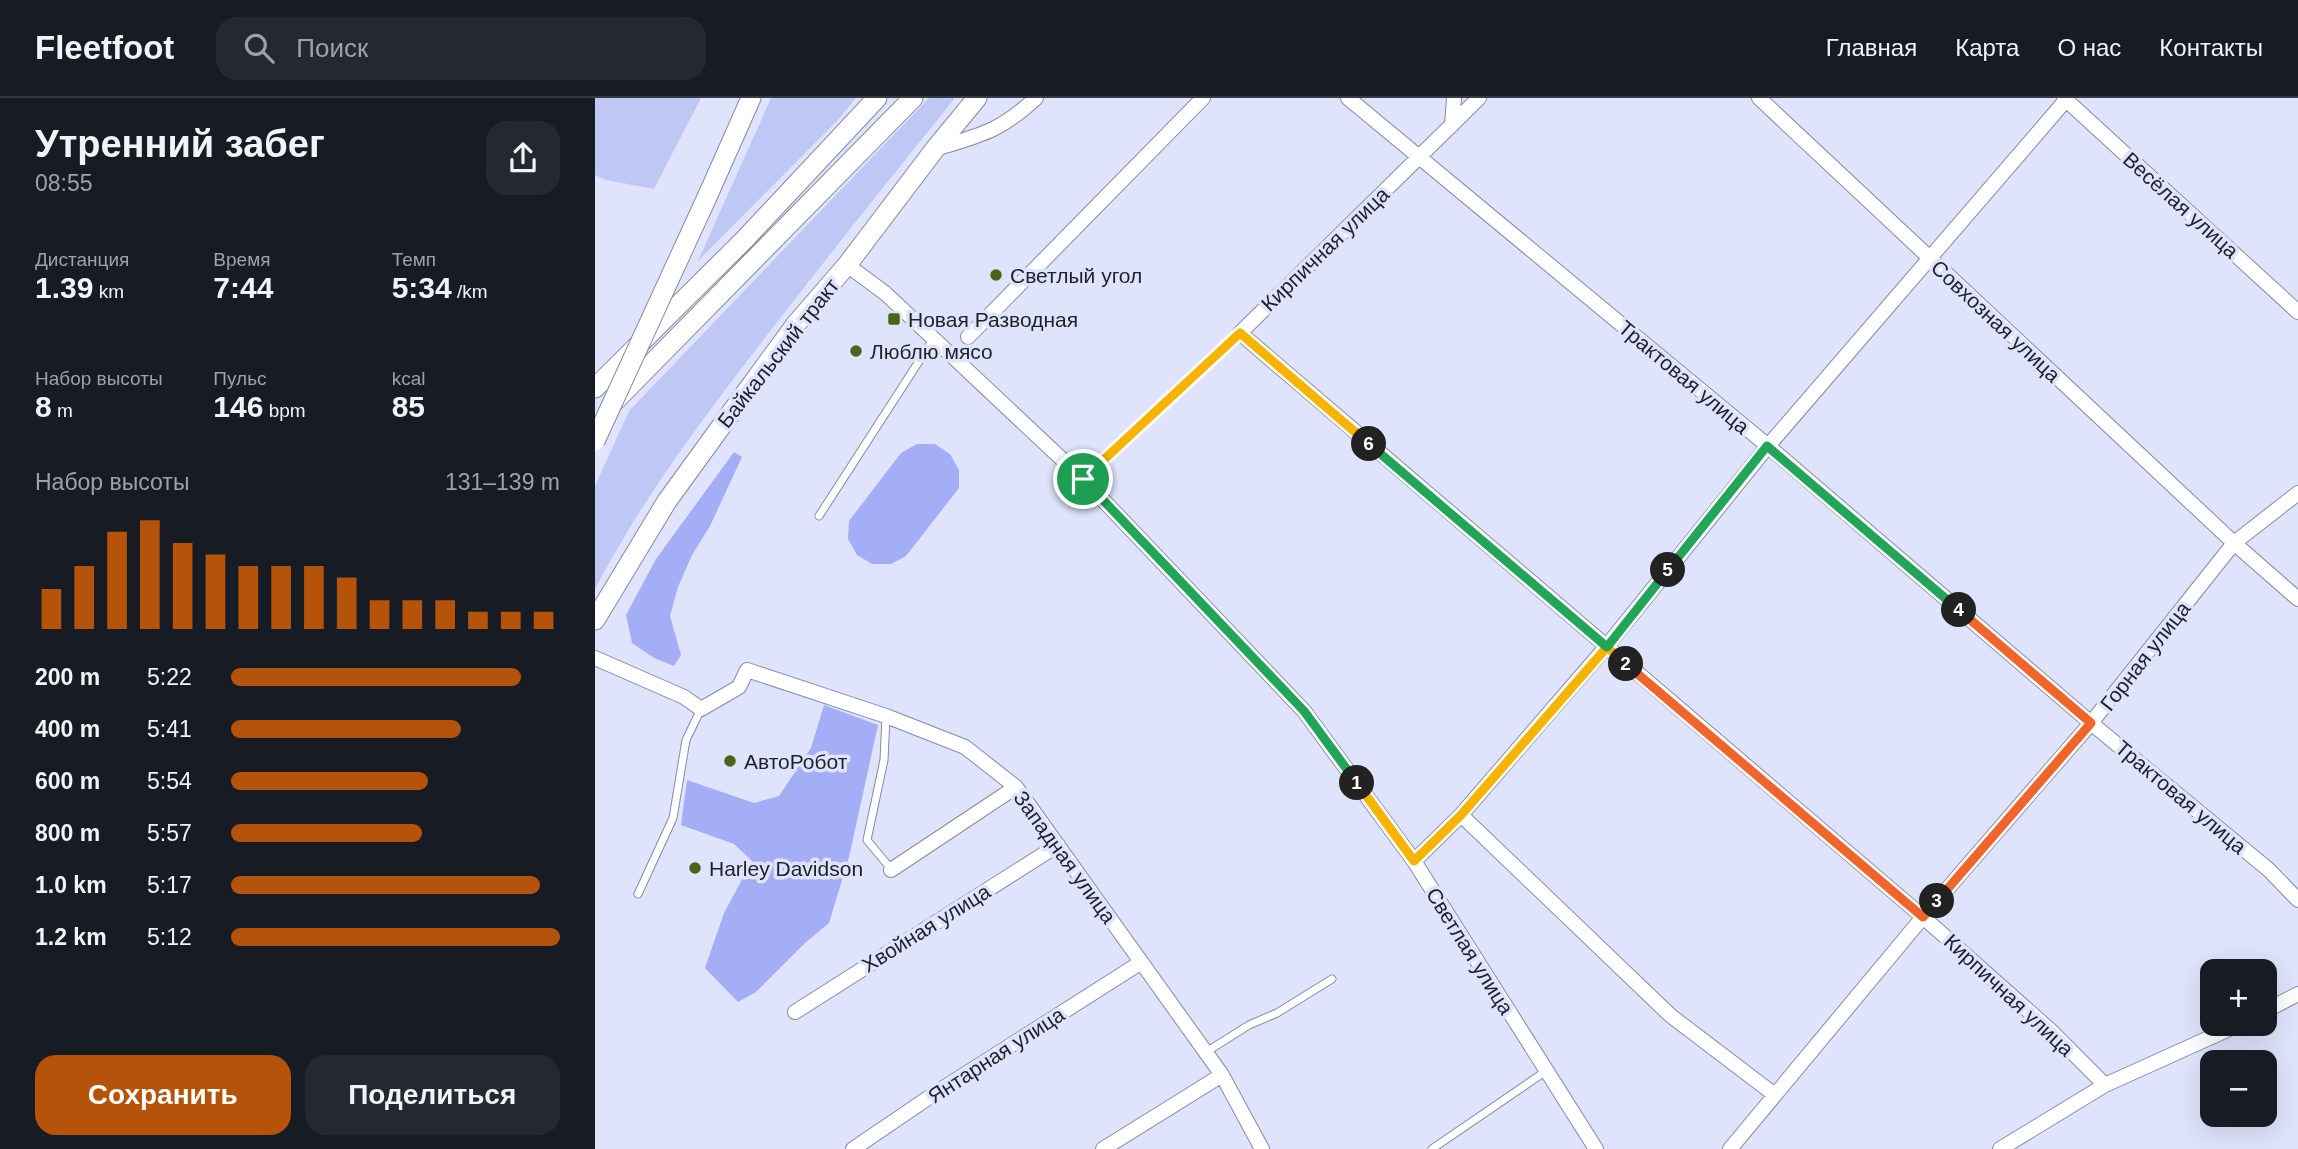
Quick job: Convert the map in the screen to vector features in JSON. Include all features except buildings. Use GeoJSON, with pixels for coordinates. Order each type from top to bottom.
{"type":"FeatureCollection","features":[{"type":"Feature","properties":{"kind":"main road"},"geometry":{"type":"LineString","coordinates":[[595,440],[751,98]]}},
{"type":"Feature","properties":{"kind":"main road"},"geometry":{"type":"LineString","coordinates":[[595,388],[753,230],[877,98]]}},
{"type":"Feature","properties":{"kind":"main road"},"geometry":{"type":"LineString","coordinates":[[595,421],[913,98]]}},
{"type":"Feature","properties":{"kind":"main road","name":"Байкальский тракт"},"geometry":{"type":"LineString","coordinates":[[595,620],[667,501],[796,324],[848,265],[935,149],[978,98]]}},
{"type":"Feature","properties":{"kind":"street"},"geometry":{"type":"LineString","coordinates":[[935,149],[978,137],[1000,127],[1036,98]]}},
{"type":"Feature","properties":{"kind":"street"},"geometry":{"type":"LineString","coordinates":[[968,337],[1203,98]]}},
{"type":"Feature","properties":{"kind":"street","name":"Трактовая улица"},"geometry":{"type":"LineString","coordinates":[[1348,98],[1767,446],[2091,723],[2269,870],[2298,900]]}},
{"type":"Feature","properties":{"kind":"street"},"geometry":{"type":"LineString","coordinates":[[1453,125],[1454,98]]}},
{"type":"Feature","properties":{"kind":"street","name":"Кирпичная улица"},"geometry":{"type":"LineString","coordinates":[[1479,98],[1240,333],[1923,917],[2050,1030],[2105,1085]]}},
{"type":"Feature","properties":{"kind":"street","name":"Совхозная улица"},"geometry":{"type":"LineString","coordinates":[[1759,98],[2234,543],[2298,599]]}},
{"type":"Feature","properties":{"kind":"street"},"geometry":{"type":"LineString","coordinates":[[1414,861],[1461,815],[1607,647],[1767,446],[1931,260],[2066,99]]}},
{"type":"Feature","properties":{"kind":"street","name":"Весёлая улица"},"geometry":{"type":"LineString","coordinates":[[2066,99],[2298,312]]}},
{"type":"Feature","properties":{"kind":"street","name":"Светлая улица"},"geometry":{"type":"LineString","coordinates":[[848,265],[885,293],[1083,479],[1304,711],[1414,861],[1595,1149]]}},
{"type":"Feature","properties":{"kind":"street","name":"Горная улица"},"geometry":{"type":"LineString","coordinates":[[1730,1149],[1923,917],[2091,723],[2234,543],[2298,493]]}},
{"type":"Feature","properties":{"kind":"street"},"geometry":{"type":"LineString","coordinates":[[595,658],[684,697],[701,709]]}},
{"type":"Feature","properties":{"kind":"street","name":"Западная улица"},"geometry":{"type":"LineString","coordinates":[[701,709],[739,687],[747,670],[886,716],[965,747],[1016,787],[1221,1075],[1262,1149]]}},
{"type":"Feature","properties":{"kind":"street"},"geometry":{"type":"LineString","coordinates":[[891,870],[1016,787]]}},
{"type":"Feature","properties":{"kind":"street"},"geometry":{"type":"LineString","coordinates":[[1461,815],[1671,1016],[1775,1095]]}},
{"type":"Feature","properties":{"kind":"street","name":"Хвойная улица"},"geometry":{"type":"LineString","coordinates":[[795,1012],[1058,845]]}},
{"type":"Feature","properties":{"kind":"street","name":"Янтарная улица"},"geometry":{"type":"LineString","coordinates":[[853,1149],[1139,963]]}},
{"type":"Feature","properties":{"kind":"street"},"geometry":{"type":"LineString","coordinates":[[2277,1005],[2298,994]]}},
{"type":"Feature","properties":{"kind":"street"},"geometry":{"type":"LineString","coordinates":[[2000,1149],[2105,1085],[2213,1036]]}},
{"type":"Feature","properties":{"kind":"street"},"geometry":{"type":"LineString","coordinates":[[1103,1149],[1221,1075]]}},
{"type":"Feature","properties":{"kind":"lane"},"geometry":{"type":"LineString","coordinates":[[1083,479],[1240,333]]}},
{"type":"Feature","properties":{"kind":"lane"},"geometry":{"type":"LineString","coordinates":[[819,516],[934,338]]}},
{"type":"Feature","properties":{"kind":"lane"},"geometry":{"type":"LineString","coordinates":[[638,894],[673,818],[685,740],[701,709]]}},
{"type":"Feature","properties":{"kind":"lane"},"geometry":{"type":"LineString","coordinates":[[886,716],[884,760],[867,841],[891,870]]}},
{"type":"Feature","properties":{"kind":"lane"},"geometry":{"type":"LineString","coordinates":[[1205,1052],[1332,979]]}},
{"type":"Feature","properties":{"kind":"lane"},"geometry":{"type":"LineString","coordinates":[[1432,1149],[1546,1071]]}},
{"type":"Feature","properties":{"kind":"shaded area"},"geometry":{"type":"Polygon","coordinates":[[[595,98],[701,98],[654,189],[606,180],[595,175],[595,98]]]}},
{"type":"Feature","properties":{"kind":"shaded area"},"geometry":{"type":"Polygon","coordinates":[[[771,98],[856,98],[837,121],[698,261],[771,98]]]}},
{"type":"Feature","properties":{"kind":"shaded area"},"geometry":{"type":"Polygon","coordinates":[[[929,98],[955,98],[694,432],[652,493],[595,589],[595,486],[629,411],[929,98]]]}},
{"type":"Feature","properties":{"kind":"shaded area"},"geometry":{"type":"Polygon","coordinates":[[[917,444],[935,444],[950,454],[959,470],[959,488],[906,556],[891,564],[872,564],[857,555],[848,539],[849,521],[901,453],[917,444]]]}},
{"type":"Feature","properties":{"kind":"shaded area"},"geometry":{"type":"Polygon","coordinates":[[[734,452],[742,457],[678,587],[670,616],[681,655],[674,666],[654,658],[632,643],[626,615],[656,559],[734,452]]]}},
{"type":"Feature","properties":{"kind":"shaded area"},"geometry":{"type":"Polygon","coordinates":[[[824,705],[878,725],[849,857],[829,923],[756,992],[738,1002],[705,968],[724,913],[752,861],[734,844],[681,825],[687,780],[754,803],[779,796],[811,748],[824,705]]]}},
{"type":"Feature","properties":{"kind":"place","name":"Светлый угол"},"geometry":{"type":"Point","coordinates":[996,275]}},
{"type":"Feature","properties":{"kind":"place","name":"Новая Разводная"},"geometry":{"type":"Point","coordinates":[894,319]}},
{"type":"Feature","properties":{"kind":"place","name":"Люблю мясо"},"geometry":{"type":"Point","coordinates":[856,351]}},
{"type":"Feature","properties":{"kind":"place","name":"АвтоРобот"},"geometry":{"type":"Point","coordinates":[730,761]}},
{"type":"Feature","properties":{"kind":"place","name":"Harley Davidson"},"geometry":{"type":"Point","coordinates":[695,868]}},
{"type":"Feature","properties":{"kind":"route"},"geometry":{"type":"LineString","coordinates":[[1083,479],[1240,333],[1607,647],[1767,446],[2091,723],[1923,917],[1607,647],[1461,815],[1414,861],[1304,711],[1083,479]]}}]}
